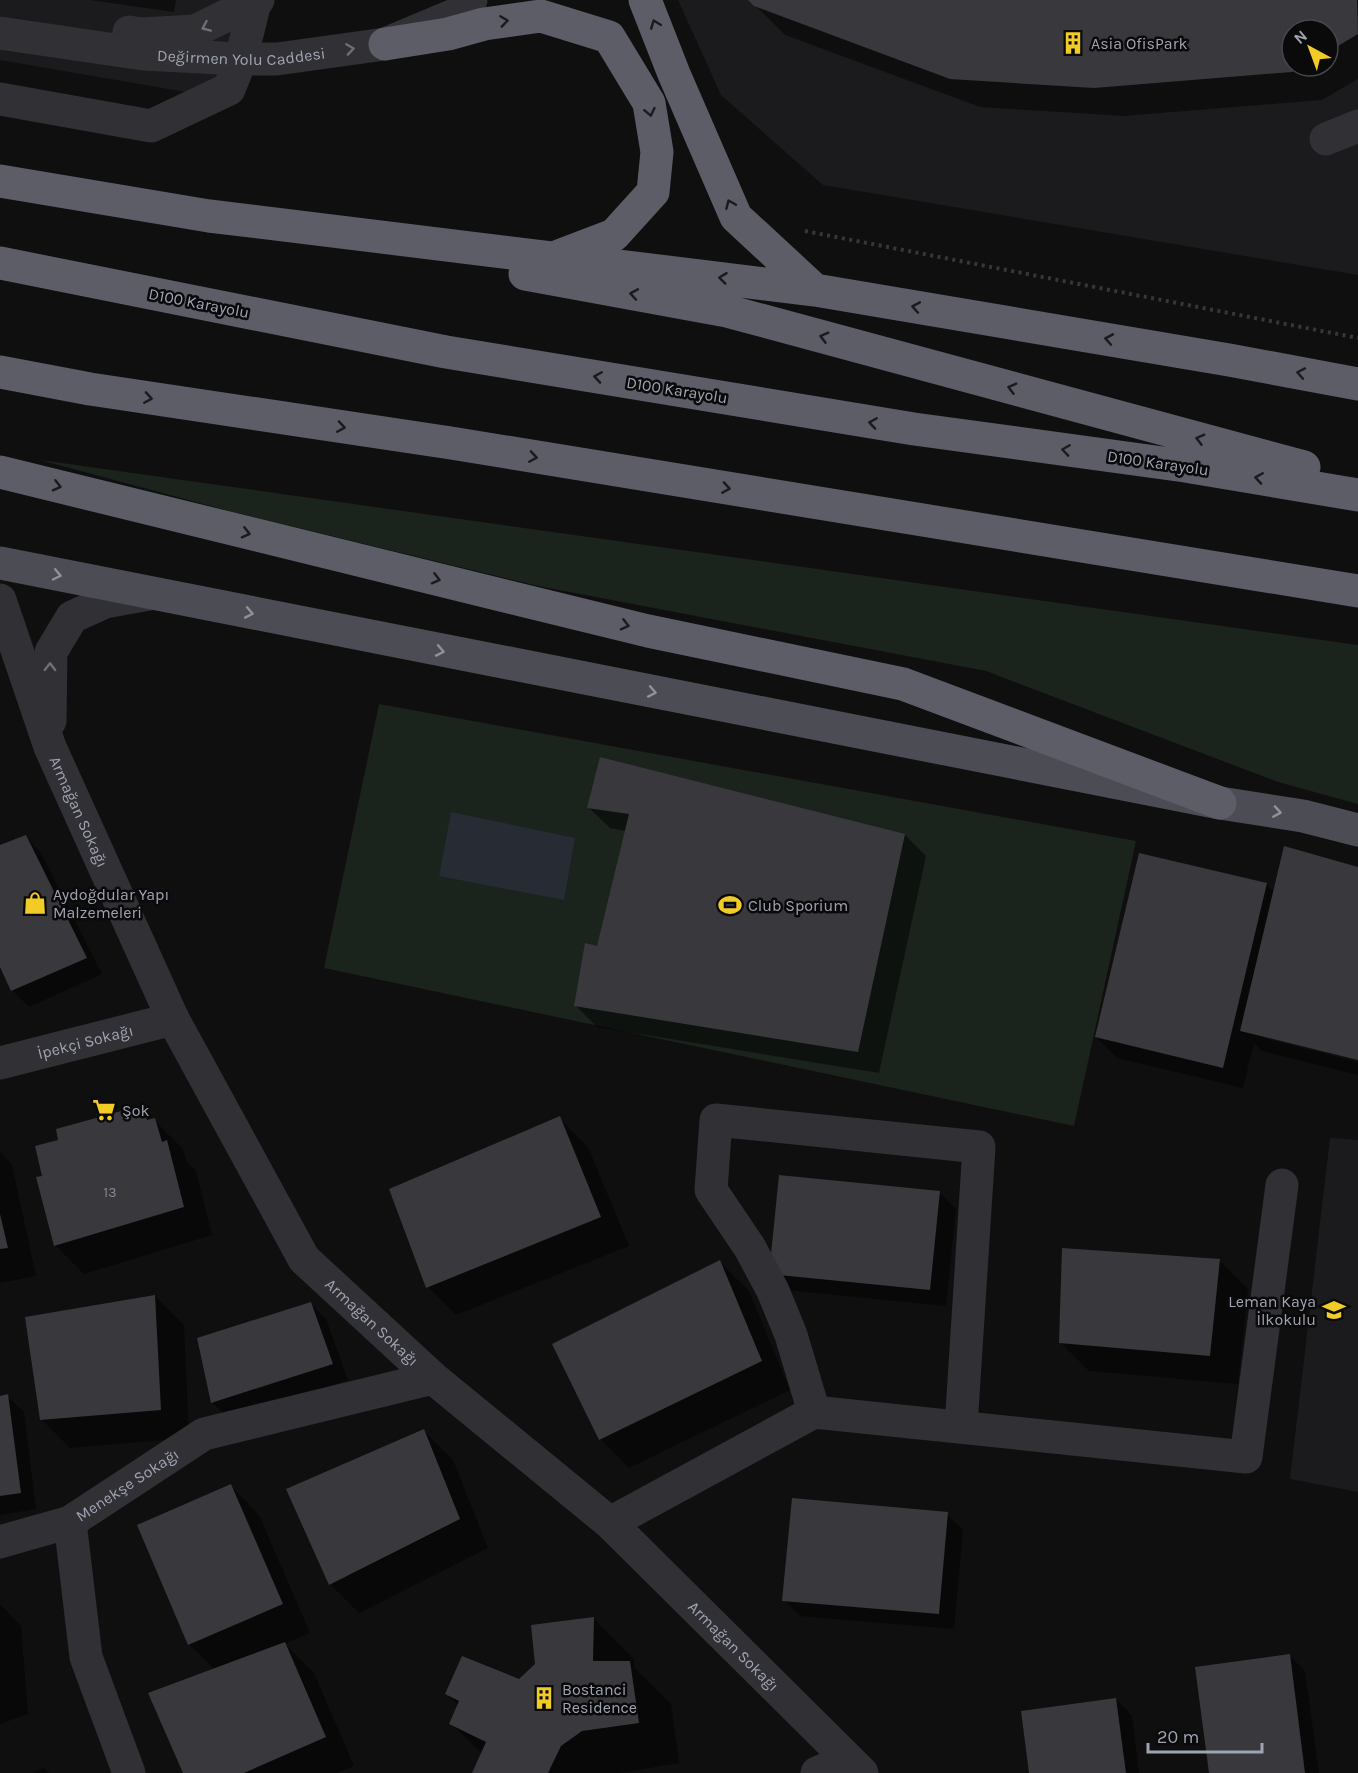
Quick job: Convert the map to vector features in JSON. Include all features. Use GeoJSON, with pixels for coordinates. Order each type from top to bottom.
{"type":"FeatureCollection","features":[{"type":"Feature","properties":{"kind":"highway"},"geometry":{"type":"LineString","coordinates":[[552,0],[609,37],[649,104],[657,152],[653,192],[614,234],[555,257]]}},
{"type":"Feature","properties":{"kind":"highway"},"geometry":{"type":"LineString","coordinates":[[645,0],[674,74],[736,217],[815,290]]}},
{"type":"Feature","properties":{"kind":"highway"},"geometry":{"type":"LineString","coordinates":[[385,44],[448,34],[484,24],[541,16],[609,37]]}},
{"type":"Feature","properties":{"kind":"highway"},"geometry":{"type":"LineString","coordinates":[[0,180],[727,311],[1358,482]]}},
{"type":"Feature","properties":{"kind":"highway"},"geometry":{"type":"LineString","coordinates":[[217,218],[815,290],[1358,384]]}},
{"type":"Feature","properties":{"kind":"highway","name":"D100 Karayolu"},"geometry":{"type":"LineString","coordinates":[[0,263],[446,352],[914,429],[1185,466],[1358,495]]}},
{"type":"Feature","properties":{"kind":"highway"},"geometry":{"type":"LineString","coordinates":[[0,372],[90,389]]}},
{"type":"Feature","properties":{"kind":"highway"},"geometry":{"type":"LineString","coordinates":[[0,379],[90,389],[451,443],[1358,591]]}},
{"type":"Feature","properties":{"kind":"highway"},"geometry":{"type":"LineString","coordinates":[[0,472],[648,631],[903,684],[1220,803]]}},
{"type":"Feature","properties":{"kind":"main road"},"geometry":{"type":"LineString","coordinates":[[0,563],[1220,803],[1303,816],[1358,830]]}},
{"type":"Feature","properties":{"kind":"street","name":"Değirmen Yolu Caddesi"},"geometry":{"type":"LineString","coordinates":[[0,33],[143,54],[277,59],[385,44],[459,13],[471,0]]}},
{"type":"Feature","properties":{"kind":"street","name":"Değirmen Yolu Caddesi"},"geometry":{"type":"LineString","coordinates":[[0,13],[141,34],[195,31],[256,1]]}},
{"type":"Feature","properties":{"kind":"street"},"geometry":{"type":"LineString","coordinates":[[0,99],[152,126],[230,89],[241,59],[256,1]]}},
{"type":"Feature","properties":{"kind":"street"},"geometry":{"type":"LineString","coordinates":[[1326,139],[1358,126]]}},
{"type":"Feature","properties":{"kind":"street"},"geometry":{"type":"LineString","coordinates":[[50,747],[51,652],[72,617],[105,602],[149,594]]}},
{"type":"Feature","properties":{"kind":"street"},"geometry":{"type":"LineString","coordinates":[[0,600],[50,747]]}},
{"type":"Feature","properties":{"kind":"street"},"geometry":{"type":"LineString","coordinates":[[0,666],[50,747]]}},
{"type":"Feature","properties":{"kind":"street","name":"Armağan Sokağı"},"geometry":{"type":"LineString","coordinates":[[50,747],[173,1019],[304,1259],[433,1378],[610,1523],[855,1766]]}},
{"type":"Feature","properties":{"kind":"street","name":"İpekçi Sokağı"},"geometry":{"type":"LineString","coordinates":[[0,1063],[173,1019]]}},
{"type":"Feature","properties":{"kind":"street"},"geometry":{"type":"LineString","coordinates":[[814,1412],[791,1335],[773,1291],[750,1248],[711,1190],[716,1120],[979,1147],[961,1427]]}},
{"type":"Feature","properties":{"kind":"street"},"geometry":{"type":"LineString","coordinates":[[610,1523],[814,1412],[1246,1457],[1282,1185]]}},
{"type":"Feature","properties":{"kind":"street","name":"Menekşe Sokağı"},"geometry":{"type":"LineString","coordinates":[[129,1773],[86,1657],[70,1522],[204,1434],[433,1378]]}},
{"type":"Feature","properties":{"kind":"street"},"geometry":{"type":"LineString","coordinates":[[0,1542],[70,1522]]}},
{"type":"Feature","properties":{"kind":"street"},"geometry":{"type":"LineString","coordinates":[[817,1773],[855,1766]]}},
{"type":"Feature","properties":{"kind":"path"},"geometry":{"type":"LineString","coordinates":[[795,229],[1358,338]]}},
{"type":"Feature","properties":{"kind":"shaded area"},"geometry":{"type":"Polygon","coordinates":[[[0,0],[258,0],[238,101],[0,60],[0,0]]]}},
{"type":"Feature","properties":{"kind":"shaded area"},"geometry":{"type":"Polygon","coordinates":[[[678,0],[1358,0],[1358,275],[823,185],[721,95],[678,0]]]}},
{"type":"Feature","properties":{"kind":"shaded area"},"geometry":{"type":"Polygon","coordinates":[[[40,460],[1358,645],[1358,804],[1278,782],[986,671],[538,586],[233,512],[40,460]]]}},
{"type":"Feature","properties":{"kind":"shaded area","name":"Club Sporium"},"geometry":{"type":"Polygon","coordinates":[[[379,704],[1136,841],[1074,1126],[324,968],[379,704]]]}},
{"type":"Feature","properties":{"kind":"shaded area"},"geometry":{"type":"Polygon","coordinates":[[[451,812],[575,838],[564,900],[439,876],[451,812]]]}},
{"type":"Feature","properties":{"kind":"shaded area","name":"Leman Kaya İlkokulu"},"geometry":{"type":"Polygon","coordinates":[[[1330,1138],[1358,1140],[1358,1492],[1290,1479],[1330,1138]]]}},
{"type":"Feature","properties":{"kind":"building","name":"Asia OfisPark"},"geometry":{"type":"Polygon","coordinates":[[[748,0],[1357,0],[1358,34],[1340,45],[1340,18],[1280,18],[1280,73],[1094,88],[950,79],[754,6],[748,0]]]}},
{"type":"Feature","properties":{"kind":"building"},"geometry":{"type":"Polygon","coordinates":[[[600,757],[905,834],[858,1052],[574,1006],[585,943],[597,946],[629,814],[587,808],[600,757]]]}},
{"type":"Feature","properties":{"kind":"building"},"geometry":{"type":"Polygon","coordinates":[[[26,835],[87,958],[11,991],[0,967],[0,845],[26,835]]]}},
{"type":"Feature","properties":{"kind":"building"},"geometry":{"type":"Polygon","coordinates":[[[1284,846],[1358,867],[1358,1060],[1240,1031],[1284,846]]]}},
{"type":"Feature","properties":{"kind":"building"},"geometry":{"type":"Polygon","coordinates":[[[1139,853],[1267,883],[1223,1068],[1095,1037],[1139,853]]]}},
{"type":"Feature","properties":{"kind":"building"},"geometry":{"type":"Polygon","coordinates":[[[125,1110],[127,1117],[145,1112],[147,1120],[155,1118],[162,1142],[167,1140],[184,1207],[54,1246],[36,1177],[42,1176],[35,1146],[58,1140],[56,1129],[125,1110]]]}},
{"type":"Feature","properties":{"kind":"building"},"geometry":{"type":"Polygon","coordinates":[[[560,1116],[601,1217],[426,1288],[389,1189],[560,1116]]]}},
{"type":"Feature","properties":{"kind":"building"},"geometry":{"type":"Polygon","coordinates":[[[779,1175],[940,1191],[930,1290],[769,1274],[779,1175]]]}},
{"type":"Feature","properties":{"kind":"building"},"geometry":{"type":"Polygon","coordinates":[[[0,1214],[8,1248],[0,1249],[0,1214]]]}},
{"type":"Feature","properties":{"kind":"building"},"geometry":{"type":"Polygon","coordinates":[[[1062,1248],[1220,1259],[1210,1356],[1059,1343],[1062,1248]]]}},
{"type":"Feature","properties":{"kind":"building"},"geometry":{"type":"Polygon","coordinates":[[[720,1260],[762,1361],[599,1440],[552,1344],[720,1260]]]}},
{"type":"Feature","properties":{"kind":"building"},"geometry":{"type":"Polygon","coordinates":[[[155,1295],[161,1410],[40,1420],[25,1317],[155,1295]]]}},
{"type":"Feature","properties":{"kind":"building"},"geometry":{"type":"Polygon","coordinates":[[[311,1302],[333,1364],[211,1403],[197,1338],[311,1302]]]}},
{"type":"Feature","properties":{"kind":"building"},"geometry":{"type":"Polygon","coordinates":[[[8,1394],[21,1493],[0,1496],[0,1396],[8,1394]]]}},
{"type":"Feature","properties":{"kind":"building"},"geometry":{"type":"Polygon","coordinates":[[[424,1429],[460,1519],[329,1585],[286,1489],[424,1429]]]}},
{"type":"Feature","properties":{"kind":"building"},"geometry":{"type":"Polygon","coordinates":[[[231,1484],[283,1604],[188,1645],[137,1525],[231,1484]]]}},
{"type":"Feature","properties":{"kind":"building"},"geometry":{"type":"Polygon","coordinates":[[[792,1498],[948,1512],[939,1614],[782,1601],[792,1498]]]}},
{"type":"Feature","properties":{"kind":"building","name":"Bostanci Residence"},"geometry":{"type":"Polygon","coordinates":[[[594,1617],[593,1661],[630,1661],[639,1723],[582,1731],[561,1746],[548,1773],[472,1773],[486,1742],[449,1724],[459,1701],[445,1694],[462,1656],[519,1679],[535,1664],[531,1625],[594,1617]]]}},
{"type":"Feature","properties":{"kind":"building"},"geometry":{"type":"Polygon","coordinates":[[[285,1642],[326,1737],[244,1773],[183,1773],[148,1693],[285,1642]]]}},
{"type":"Feature","properties":{"kind":"building"},"geometry":{"type":"Polygon","coordinates":[[[1290,1654],[1305,1773],[1209,1773],[1195,1667],[1290,1654]]]}},
{"type":"Feature","properties":{"kind":"building"},"geometry":{"type":"Polygon","coordinates":[[[1116,1698],[1126,1773],[1029,1773],[1021,1711],[1116,1698]]]}},
{"type":"Feature","properties":{"kind":"place","name":"Asia OfisPark"},"geometry":{"type":"Point","coordinates":[1073,43]}},
{"type":"Feature","properties":{"kind":"place","name":"Aydoğdular Yapı Malzemeleri"},"geometry":{"type":"Point","coordinates":[35,903]}},
{"type":"Feature","properties":{"kind":"place","name":"Club Sporium"},"geometry":{"type":"Point","coordinates":[730,905]}},
{"type":"Feature","properties":{"kind":"place","name":"Şok"},"geometry":{"type":"Point","coordinates":[104,1110]}},
{"type":"Feature","properties":{"kind":"place","name":"Leman Kaya İlkokulu"},"geometry":{"type":"Point","coordinates":[1334,1310]}},
{"type":"Feature","properties":{"kind":"place","name":"Bostanci Residence"},"geometry":{"type":"Point","coordinates":[544,1698]}}]}
